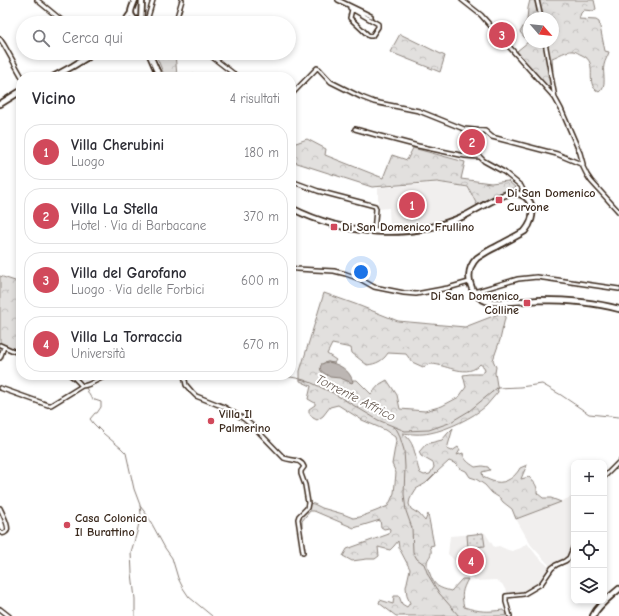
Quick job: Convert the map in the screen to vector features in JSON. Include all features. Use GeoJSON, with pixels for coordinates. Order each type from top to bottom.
{"type":"FeatureCollection","features":[{"type":"Feature","properties":{"kind":"main road"},"geometry":{"type":"LineString","coordinates":[[128,16],[135,0]]}},
{"type":"Feature","properties":{"kind":"main road"},"geometry":{"type":"LineString","coordinates":[[141,15],[142,0]]}},
{"type":"Feature","properties":{"kind":"main road"},"geometry":{"type":"LineString","coordinates":[[62,72],[83,60]]}},
{"type":"Feature","properties":{"kind":"main road"},"geometry":{"type":"LineString","coordinates":[[152,60],[157,72]]}},
{"type":"Feature","properties":{"kind":"main road"},"geometry":{"type":"LineString","coordinates":[[0,104],[16,94]]}},
{"type":"Feature","properties":{"kind":"main road"},"geometry":{"type":"LineString","coordinates":[[296,210],[327,222],[361,230],[374,232],[397,232],[412,231],[445,224],[507,194],[514,193],[522,195],[528,199],[533,210],[529,227],[525,231],[477,259],[470,270],[469,282],[474,292],[484,300],[495,302],[555,300],[595,304],[619,309]]}},
{"type":"Feature","properties":{"kind":"main road"},"geometry":{"type":"LineString","coordinates":[[593,616],[599,607],[619,589]]}},
{"type":"Feature","properties":{"kind":"street"},"geometry":{"type":"LineString","coordinates":[[37,0],[57,16]]}},
{"type":"Feature","properties":{"kind":"street"},"geometry":{"type":"LineString","coordinates":[[148,16],[153,0]]}},
{"type":"Feature","properties":{"kind":"street"},"geometry":{"type":"LineString","coordinates":[[178,16],[182,0]]}},
{"type":"Feature","properties":{"kind":"street"},"geometry":{"type":"LineString","coordinates":[[338,0],[378,24],[378,27],[372,36],[369,36],[350,18],[351,8]]}},
{"type":"Feature","properties":{"kind":"street"},"geometry":{"type":"LineString","coordinates":[[462,0],[481,15],[555,98],[561,109],[587,175],[619,212]]}},
{"type":"Feature","properties":{"kind":"street"},"geometry":{"type":"LineString","coordinates":[[537,0],[540,12]]}},
{"type":"Feature","properties":{"kind":"street"},"geometry":{"type":"LineString","coordinates":[[351,8],[371,16]]}},
{"type":"Feature","properties":{"kind":"street"},"geometry":{"type":"LineString","coordinates":[[0,39],[19,72]]}},
{"type":"Feature","properties":{"kind":"street"},"geometry":{"type":"LineString","coordinates":[[547,48],[555,98]]}},
{"type":"Feature","properties":{"kind":"street"},"geometry":{"type":"LineString","coordinates":[[216,60],[232,72]]}},
{"type":"Feature","properties":{"kind":"street"},"geometry":{"type":"LineString","coordinates":[[296,90],[317,68],[331,82],[345,90],[374,102],[419,110],[464,129],[485,131],[492,137],[557,154],[583,164]]}},
{"type":"Feature","properties":{"kind":"street"},"geometry":{"type":"LineString","coordinates":[[355,128],[418,146],[465,156],[480,157],[484,161],[504,172],[521,186],[523,190],[522,195]]}},
{"type":"Feature","properties":{"kind":"street"},"geometry":{"type":"LineString","coordinates":[[296,183],[318,191],[375,206],[374,232]]}},
{"type":"Feature","properties":{"kind":"street"},"geometry":{"type":"LineString","coordinates":[[296,269],[334,271],[360,279],[374,287],[416,294],[448,288],[469,282]]}},
{"type":"Feature","properties":{"kind":"street"},"geometry":{"type":"LineString","coordinates":[[474,292],[518,279],[537,277],[619,289]]}},
{"type":"Feature","properties":{"kind":"street"},"geometry":{"type":"LineString","coordinates":[[0,345],[16,351]]}},
{"type":"Feature","properties":{"kind":"street"},"geometry":{"type":"LineString","coordinates":[[0,358],[4,347]]}},
{"type":"Feature","properties":{"kind":"street"},"geometry":{"type":"LineString","coordinates":[[78,380],[82,386]]}},
{"type":"Feature","properties":{"kind":"street"},"geometry":{"type":"LineString","coordinates":[[0,388],[48,405],[96,380]]}},
{"type":"Feature","properties":{"kind":"street"},"geometry":{"type":"LineString","coordinates":[[185,380],[186,385],[196,396],[224,407],[244,419],[255,428],[284,458],[294,459],[303,464],[304,467],[301,474],[305,485],[308,503],[307,508],[298,519],[300,542],[303,552]]}},
{"type":"Feature","properties":{"kind":"street"},"geometry":{"type":"LineString","coordinates":[[607,474],[619,462]]}},
{"type":"Feature","properties":{"kind":"street"},"geometry":{"type":"LineString","coordinates":[[0,508],[8,528],[7,532],[0,532]]}},
{"type":"Feature","properties":{"kind":"street"},"geometry":{"type":"LineString","coordinates":[[510,616],[506,596],[524,594],[542,584],[552,568],[556,564],[564,562],[569,558],[571,553]]}},
{"type":"Feature","properties":{"kind":"street"},"geometry":{"type":"LineString","coordinates":[[0,609],[8,616]]}},
{"type":"Feature","properties":{"kind":"shaded area"},"geometry":{"type":"Polygon","coordinates":[[[439,183],[467,188],[477,206],[445,219],[420,226],[404,227],[390,227],[389,208],[378,209],[378,188],[439,183]]]}},
{"type":"Feature","properties":{"kind":"shaded area"},"geometry":{"type":"Polygon","coordinates":[[[328,362],[344,368],[352,378],[353,382],[330,377],[321,371],[320,367],[324,363],[328,362]]]}},
{"type":"Feature","properties":{"kind":"shaded area"},"geometry":{"type":"Polygon","coordinates":[[[571,497],[571,552],[569,557],[553,566],[550,566],[531,545],[516,519],[571,497]]]}},
{"type":"Feature","properties":{"kind":"shaded area"},"geometry":{"type":"Polygon","coordinates":[[[485,533],[494,547],[499,546],[512,551],[521,548],[527,543],[537,556],[550,568],[541,583],[523,593],[508,594],[502,584],[496,580],[475,581],[448,554],[450,536],[485,533]]]}},
{"type":"Feature","properties":{"kind":"green space"},"geometry":{"type":"Polygon","coordinates":[[[530,0],[594,0],[596,9],[593,11],[584,10],[579,19],[596,20],[599,22],[605,51],[609,52],[604,65],[603,87],[599,92],[592,84],[590,63],[582,55],[573,51],[565,52],[552,58],[553,71],[548,72],[551,85],[545,89],[517,51],[523,46],[523,48],[559,48],[559,12],[528,12],[530,0]]]}},
{"type":"Feature","properties":{"kind":"green space"},"geometry":{"type":"Polygon","coordinates":[[[523,27],[523,36],[520,32],[523,27]]]}},
{"type":"Feature","properties":{"kind":"green space"},"geometry":{"type":"Polygon","coordinates":[[[400,34],[445,56],[440,72],[390,52],[400,34]]]}},
{"type":"Feature","properties":{"kind":"green space"},"geometry":{"type":"Polygon","coordinates":[[[158,60],[176,60],[177,72],[163,72],[158,60]]]}},
{"type":"Feature","properties":{"kind":"green space"},"geometry":{"type":"Polygon","coordinates":[[[307,139],[326,149],[325,155],[383,178],[392,155],[407,160],[413,148],[465,162],[461,179],[491,183],[508,181],[516,188],[501,192],[477,205],[468,187],[437,182],[372,187],[296,163],[296,143],[307,139]]]}},
{"type":"Feature","properties":{"kind":"green space"},"geometry":{"type":"Polygon","coordinates":[[[0,276],[16,281],[16,350],[0,343],[0,276]]]}},
{"type":"Feature","properties":{"kind":"green space"},"geometry":{"type":"Polygon","coordinates":[[[324,293],[398,321],[465,327],[501,313],[508,305],[500,340],[493,360],[496,367],[495,373],[498,392],[481,410],[452,426],[427,434],[402,433],[407,437],[413,446],[420,473],[424,475],[430,474],[434,467],[433,463],[421,456],[419,452],[426,444],[442,440],[453,428],[447,449],[452,451],[458,447],[460,450],[457,455],[463,453],[469,463],[473,466],[488,467],[490,470],[482,472],[483,477],[494,482],[507,481],[516,474],[520,468],[527,465],[521,479],[529,477],[536,486],[537,493],[543,498],[551,498],[561,502],[516,519],[512,509],[492,493],[485,485],[470,477],[466,471],[449,461],[426,483],[416,489],[410,499],[409,504],[411,509],[419,514],[425,521],[428,514],[434,545],[430,546],[431,554],[427,561],[427,565],[435,584],[451,591],[462,579],[468,579],[464,586],[463,592],[464,607],[484,611],[503,610],[507,616],[396,616],[379,603],[380,600],[393,604],[394,596],[399,596],[402,604],[407,607],[410,603],[407,596],[406,587],[410,569],[399,548],[398,541],[390,550],[378,547],[379,556],[375,559],[352,561],[343,556],[347,549],[389,534],[389,528],[384,529],[381,527],[380,520],[354,528],[314,511],[310,511],[302,521],[302,528],[299,526],[298,517],[307,508],[308,503],[353,518],[360,517],[388,506],[394,493],[396,473],[392,464],[396,441],[395,437],[385,430],[362,420],[338,405],[330,407],[323,416],[317,420],[313,418],[309,413],[309,409],[315,405],[315,403],[308,399],[311,386],[300,381],[300,371],[324,293]],[[332,344],[327,354],[336,360],[334,363],[328,362],[321,364],[351,383],[353,380],[357,380],[371,394],[380,384],[387,380],[397,395],[400,409],[425,411],[442,406],[459,397],[466,387],[463,375],[481,374],[485,371],[484,367],[480,364],[475,368],[463,371],[432,364],[423,367],[412,362],[406,354],[388,353],[379,362],[367,365],[352,353],[351,348],[332,344]]]}},
{"type":"Feature","properties":{"kind":"green space"},"geometry":{"type":"Polygon","coordinates":[[[483,533],[485,546],[468,548],[467,535],[483,533]]]}},
{"type":"Feature","properties":{"kind":"waterway","name":"Torrente Affrico"},"geometry":{"type":"LineString","coordinates":[[9,347],[16,350]]}},
{"type":"Feature","properties":{"kind":"waterway","name":"Torrente Affrico"},"geometry":{"type":"LineString","coordinates":[[296,378],[308,381],[333,393],[378,420],[405,431],[429,430],[449,423],[469,411],[497,388],[542,384],[589,414],[619,417]]}},
{"type":"Feature","properties":{"kind":"waterway","name":"Torrente Affrico"},"geometry":{"type":"LineString","coordinates":[[87,384],[91,380]]}},
{"type":"Feature","properties":{"kind":"waterway"},"geometry":{"type":"LineString","coordinates":[[86,387],[89,395],[93,399],[101,402],[101,407],[90,419],[104,434],[126,453],[134,489],[140,505],[141,514],[131,552],[135,616]]}},
{"type":"Feature","properties":{"kind":"waterway"},"geometry":{"type":"LineString","coordinates":[[393,427],[399,434],[404,450],[404,494],[406,511],[412,528],[413,552],[417,559],[424,564],[428,575],[439,593],[459,616]]}},
{"type":"Feature","properties":{"kind":"waterway"},"geometry":{"type":"LineString","coordinates":[[140,506],[147,515],[172,558],[178,578],[183,588],[189,597],[212,616]]}},
{"type":"Feature","properties":{"kind":"place","name":"Villa del Garofano"},"geometry":{"type":"Point","coordinates":[502,35]}},
{"type":"Feature","properties":{"kind":"place","name":"Villa La Stella"},"geometry":{"type":"Point","coordinates":[472,142]}},
{"type":"Feature","properties":{"kind":"place","name":"Di San Domenico Curvone"},"geometry":{"type":"Point","coordinates":[499,200]}},
{"type":"Feature","properties":{"kind":"place","name":"Villa Cherubini"},"geometry":{"type":"Point","coordinates":[412,205]}},
{"type":"Feature","properties":{"kind":"place","name":"Di San Domenico Frullino"},"geometry":{"type":"Point","coordinates":[334,227]}},
{"type":"Feature","properties":{"kind":"place","name":"Di San Domenico Colline"},"geometry":{"type":"Point","coordinates":[527,303]}},
{"type":"Feature","properties":{"kind":"place","name":"Villa Il Palmerino"},"geometry":{"type":"Point","coordinates":[211,421]}},
{"type":"Feature","properties":{"kind":"place","name":"Casa Colonica Il Burattino"},"geometry":{"type":"Point","coordinates":[67,525]}},
{"type":"Feature","properties":{"kind":"place","name":"Villa La Torraccia"},"geometry":{"type":"Point","coordinates":[471,561]}}]}
